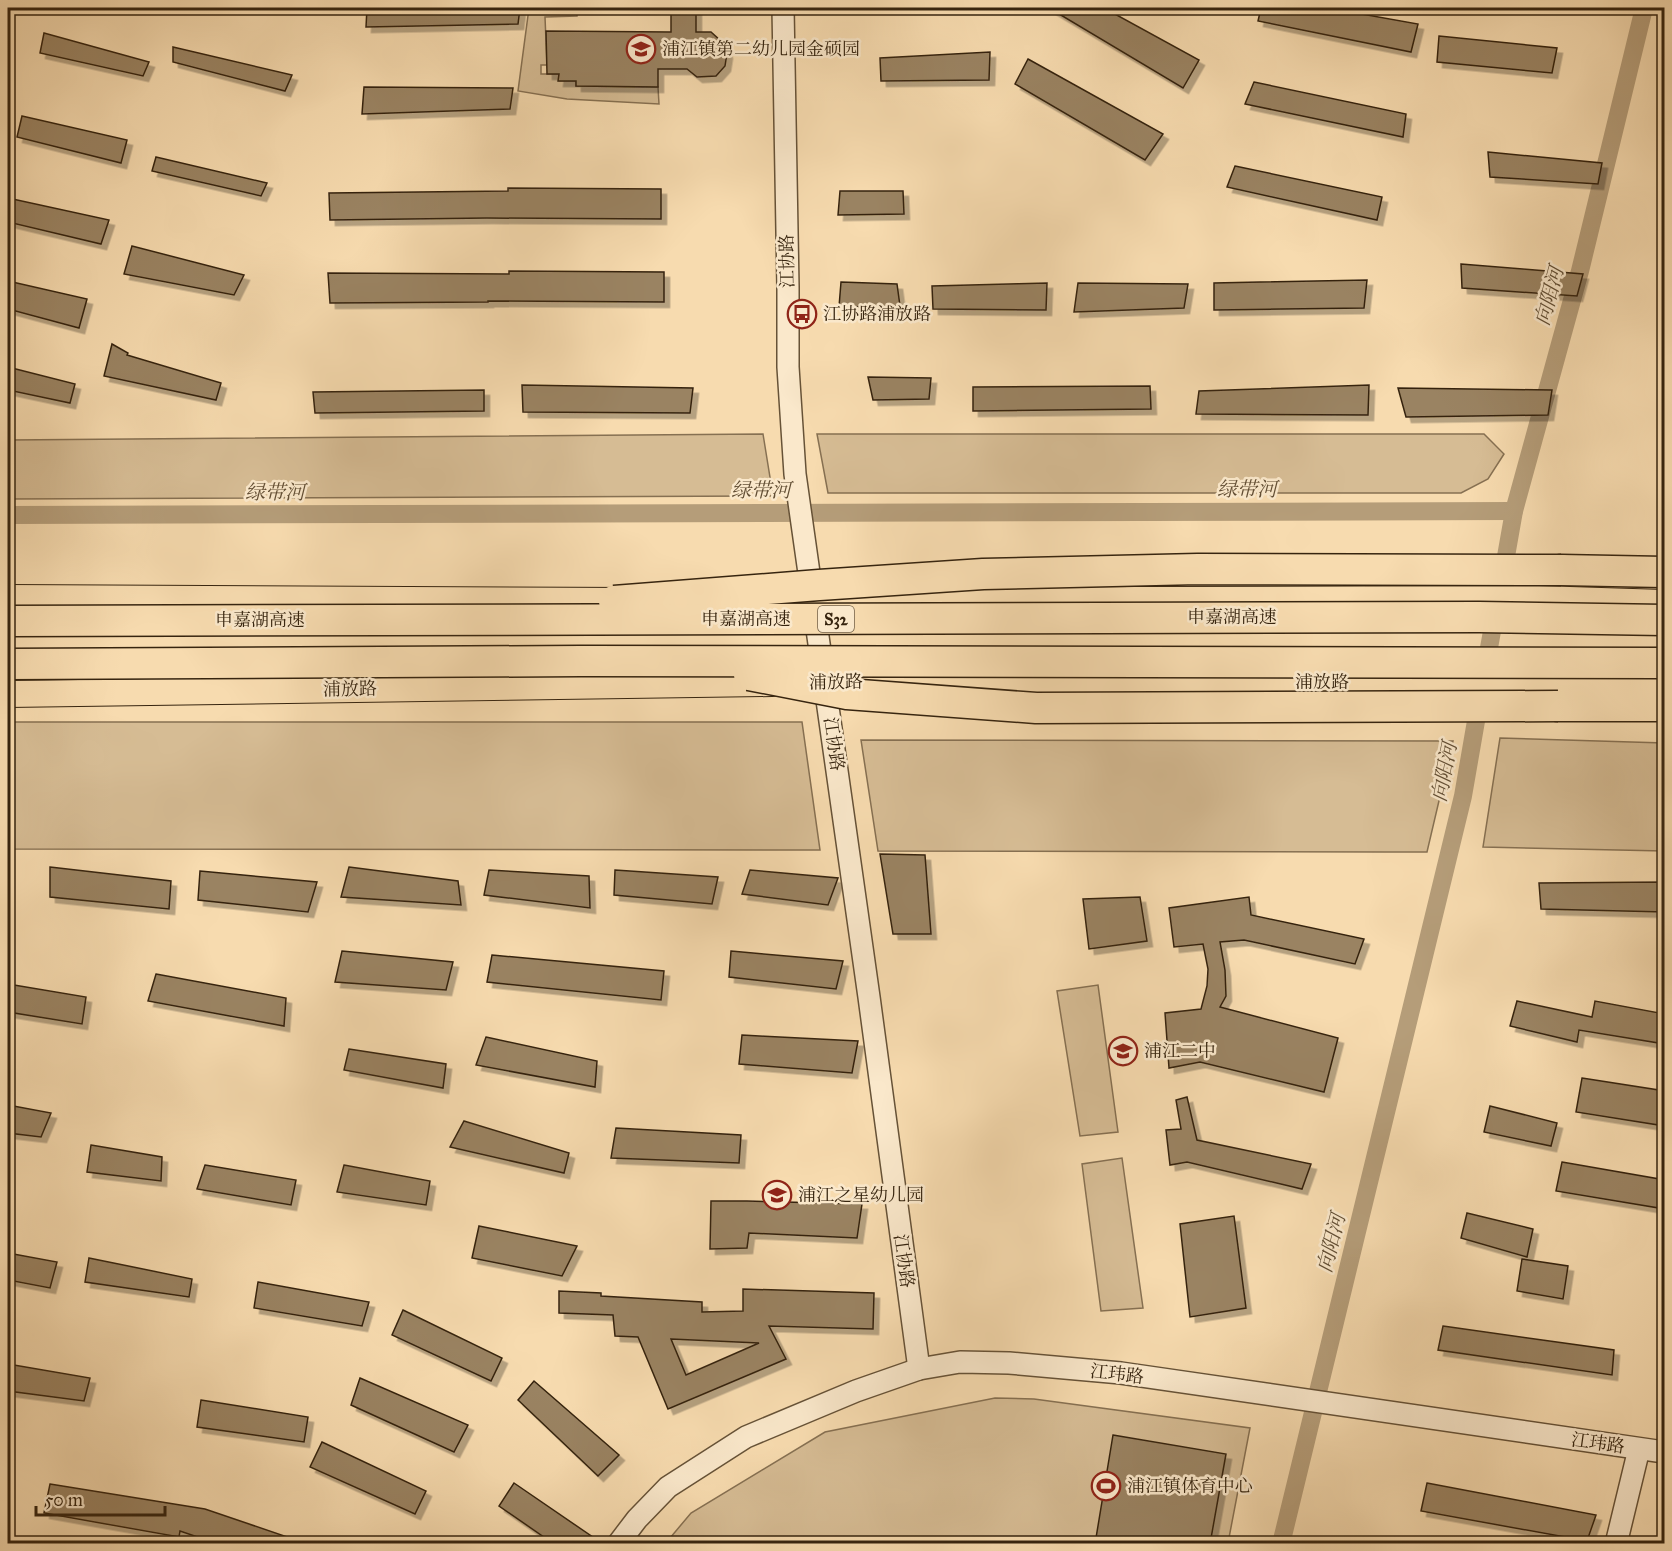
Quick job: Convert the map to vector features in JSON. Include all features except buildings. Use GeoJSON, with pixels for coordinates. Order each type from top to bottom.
{"type":"FeatureCollection","features":[{"type":"Feature","properties":{"kind":"highway"},"geometry":{"type":"LineString","coordinates":[[473,620],[601,602],[983,574],[1198,569],[1665,572]]}},
{"type":"Feature","properties":{"kind":"highway","name":"申嘉湖高速"},"geometry":{"type":"LineString","coordinates":[[8,621],[1479,617],[1665,620]]}},
{"type":"Feature","properties":{"kind":"highway"},"geometry":{"type":"LineString","coordinates":[[678,661],[847,693],[1036,708],[1665,706]]}},
{"type":"Feature","properties":{"kind":"highway"},"geometry":{"type":"LineString","coordinates":[[8,664],[678,661],[1665,663]]}},
{"type":"Feature","properties":{"kind":"main road"},"geometry":{"type":"LineString","coordinates":[[8,598],[812,601],[1538,599],[1665,603]]}},
{"type":"Feature","properties":{"kind":"main road","name":"浦放路"},"geometry":{"type":"LineString","coordinates":[[8,694],[825,682],[1665,682]]}},
{"type":"Feature","properties":{"kind":"street","name":"江协路"},"geometry":{"type":"LineString","coordinates":[[783,8],[788,367],[795,474],[919,1369]]}},
{"type":"Feature","properties":{"kind":"street","name":"江玮路"},"geometry":{"type":"LineString","coordinates":[[618,1544],[637,1519],[668,1487],[747,1437],[856,1391],[919,1369],[960,1362],[1009,1363],[1121,1373],[1665,1452]]}},
{"type":"Feature","properties":{"kind":"street"},"geometry":{"type":"LineString","coordinates":[[1616,1544],[1639,1449]]}},
{"type":"Feature","properties":{"kind":"shaded area"},"geometry":{"type":"Polygon","coordinates":[[[529,8],[577,8],[577,16],[545,17],[547,65],[541,65],[541,74],[559,74],[559,81],[576,81],[576,86],[658,87],[659,104],[567,99],[518,91],[529,8]]]}},
{"type":"Feature","properties":{"kind":"shaded area"},"geometry":{"type":"Polygon","coordinates":[[[763,434],[773,496],[8,499],[8,440],[763,434]]]}},
{"type":"Feature","properties":{"kind":"shaded area"},"geometry":{"type":"Polygon","coordinates":[[[817,434],[1484,434],[1504,454],[1488,479],[1461,493],[828,493],[817,434]]]}},
{"type":"Feature","properties":{"kind":"shaded area"},"geometry":{"type":"Polygon","coordinates":[[[8,722],[802,722],[820,850],[8,849],[8,722]]]}},
{"type":"Feature","properties":{"kind":"shaded area"},"geometry":{"type":"Polygon","coordinates":[[[1500,738],[1664,743],[1664,851],[1483,847],[1500,738]]]}},
{"type":"Feature","properties":{"kind":"shaded area"},"geometry":{"type":"Polygon","coordinates":[[[861,740],[1453,741],[1427,852],[1385,852],[878,851],[861,740]]]}},
{"type":"Feature","properties":{"kind":"shaded area"},"geometry":{"type":"Polygon","coordinates":[[[1098,985],[1118,1132],[1080,1136],[1057,991],[1098,985]]]}},
{"type":"Feature","properties":{"kind":"shaded area"},"geometry":{"type":"Polygon","coordinates":[[[1122,1158],[1143,1308],[1101,1311],[1082,1164],[1122,1158]]]}},
{"type":"Feature","properties":{"kind":"shaded area"},"geometry":{"type":"Polygon","coordinates":[[[995,1398],[1034,1399],[1250,1428],[1228,1543],[665,1544],[691,1513],[825,1432],[995,1398]]]}},
{"type":"Feature","properties":{"kind":"waterway","name":"向阳河"},"geometry":{"type":"LineString","coordinates":[[1502,579],[1514,511],[1580,271],[1644,8]]}},
{"type":"Feature","properties":{"kind":"waterway","name":"绿带河"},"geometry":{"type":"LineString","coordinates":[[8,515],[1514,511]]}},
{"type":"Feature","properties":{"kind":"waterway","name":"向阳河"},"geometry":{"type":"LineString","coordinates":[[1485,670],[1496,609]]}},
{"type":"Feature","properties":{"kind":"waterway","name":"向阳河"},"geometry":{"type":"LineString","coordinates":[[1281,1544],[1463,796],[1480,698]]}},
{"type":"Feature","properties":{"kind":"place","name":"浦江镇第二幼儿园金硕园"},"geometry":{"type":"Point","coordinates":[641,49]}},
{"type":"Feature","properties":{"kind":"place","name":"江协路浦放路"},"geometry":{"type":"Point","coordinates":[802,314]}},
{"type":"Feature","properties":{"kind":"place","name":"浦江二中"},"geometry":{"type":"Point","coordinates":[1123,1051]}},
{"type":"Feature","properties":{"kind":"place","name":"浦江之星幼儿园"},"geometry":{"type":"Point","coordinates":[777,1195]}},
{"type":"Feature","properties":{"kind":"place","name":"浦江镇体育中心"},"geometry":{"type":"Point","coordinates":[1106,1486]}}]}
